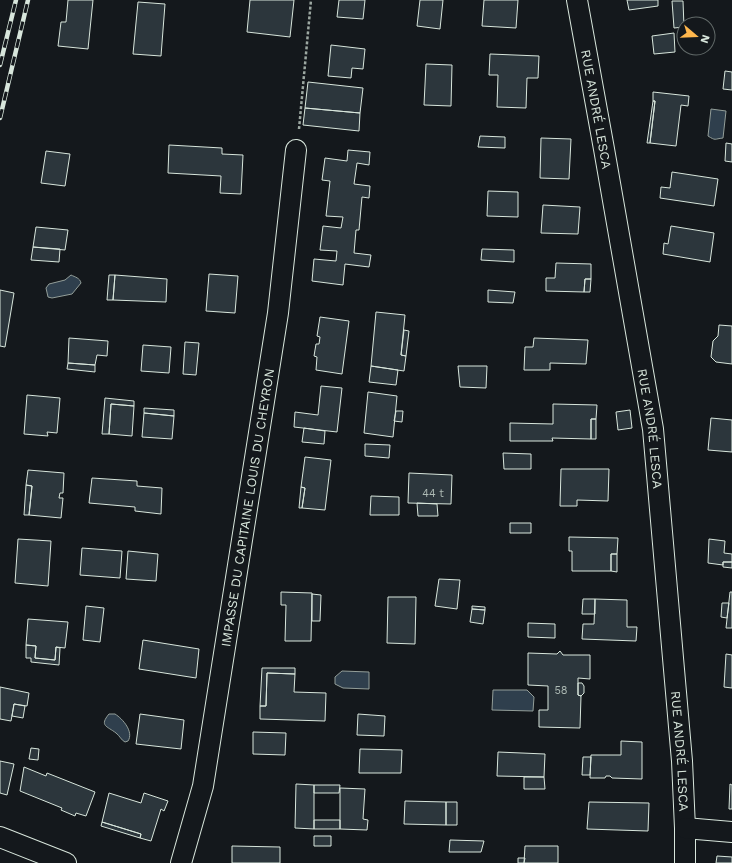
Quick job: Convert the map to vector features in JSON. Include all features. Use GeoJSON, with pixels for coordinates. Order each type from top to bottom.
{"type":"FeatureCollection","features":[{"type":"Feature","properties":{"kind":"street","name":"RUE ANDRÉ LESCA"},"geometry":{"type":"LineString","coordinates":[[577,0],[653,429],[681,753],[685,828],[685,863]]}},
{"type":"Feature","properties":{"kind":"street","name":"IMPASSE DU CAPITAINE LOUIS DU CHEYRON"},"geometry":{"type":"LineString","coordinates":[[181,863],[203,786],[278,313],[296,150]]}},
{"type":"Feature","properties":{"kind":"street"},"geometry":{"type":"LineString","coordinates":[[685,828],[732,832]]}},
{"type":"Feature","properties":{"kind":"street"},"geometry":{"type":"LineString","coordinates":[[0,837],[66,863]]}},
{"type":"Feature","properties":{"kind":"path"},"geometry":{"type":"LineString","coordinates":[[296,150],[312,0]]}},
{"type":"Feature","properties":{"kind":"water"},"geometry":{"type":"Polygon","coordinates":[[[711,109],[726,111],[723,138],[714,139],[708,136],[711,109]]]}},
{"type":"Feature","properties":{"kind":"water"},"geometry":{"type":"Polygon","coordinates":[[[71,275],[78,279],[81,283],[72,294],[52,298],[48,297],[46,288],[49,284],[65,280],[71,275]]]}},
{"type":"Feature","properties":{"kind":"water"},"geometry":{"type":"Polygon","coordinates":[[[342,671],[369,672],[369,689],[343,688],[335,684],[335,677],[342,671]]]}},
{"type":"Feature","properties":{"kind":"water"},"geometry":{"type":"Polygon","coordinates":[[[493,690],[527,690],[534,697],[533,711],[492,710],[493,690]]]}},
{"type":"Feature","properties":{"kind":"water"},"geometry":{"type":"Polygon","coordinates":[[[109,714],[115,714],[127,726],[130,734],[128,741],[125,742],[105,725],[104,723],[109,714]]]}},
{"type":"Feature","properties":{"kind":"building"},"geometry":{"type":"Polygon","coordinates":[[[68,0],[93,0],[88,49],[58,46],[61,22],[66,22],[68,0]]]}},
{"type":"Feature","properties":{"kind":"building"},"geometry":{"type":"Polygon","coordinates":[[[250,0],[294,0],[290,37],[247,32],[250,0]]]}},
{"type":"Feature","properties":{"kind":"building"},"geometry":{"type":"Polygon","coordinates":[[[339,0],[365,0],[363,19],[337,17],[339,0]]]}},
{"type":"Feature","properties":{"kind":"building"},"geometry":{"type":"Polygon","coordinates":[[[420,0],[443,0],[440,29],[417,26],[420,0]]]}},
{"type":"Feature","properties":{"kind":"building"},"geometry":{"type":"Polygon","coordinates":[[[484,0],[518,0],[516,28],[482,26],[484,0]]]}},
{"type":"Feature","properties":{"kind":"building"},"geometry":{"type":"Polygon","coordinates":[[[627,0],[658,0],[658,6],[629,10],[627,0]]]}},
{"type":"Feature","properties":{"kind":"building"},"geometry":{"type":"Polygon","coordinates":[[[672,1],[683,1],[684,16],[676,16],[676,28],[674,28],[672,1]]]}},
{"type":"Feature","properties":{"kind":"building"},"geometry":{"type":"Polygon","coordinates":[[[138,2],[165,4],[161,56],[133,54],[138,2]]]}},
{"type":"Feature","properties":{"kind":"building"},"geometry":{"type":"Polygon","coordinates":[[[674,33],[675,52],[654,54],[652,36],[674,33]]]}},
{"type":"Feature","properties":{"kind":"building"},"geometry":{"type":"Polygon","coordinates":[[[331,45],[365,49],[363,69],[352,68],[351,78],[328,76],[331,45]]]}},
{"type":"Feature","properties":{"kind":"building"},"geometry":{"type":"Polygon","coordinates":[[[490,54],[539,56],[538,78],[527,78],[526,108],[497,107],[498,75],[489,75],[490,54]]]}},
{"type":"Feature","properties":{"kind":"building"},"geometry":{"type":"Polygon","coordinates":[[[426,64],[452,65],[451,106],[424,105],[426,64]]]}},
{"type":"Feature","properties":{"kind":"building"},"geometry":{"type":"Polygon","coordinates":[[[725,71],[732,72],[732,90],[723,89],[725,71]]]}},
{"type":"Feature","properties":{"kind":"building"},"geometry":{"type":"Polygon","coordinates":[[[308,82],[363,88],[360,113],[305,108],[308,82]]]}},
{"type":"Feature","properties":{"kind":"building"},"geometry":{"type":"Polygon","coordinates":[[[653,92],[689,96],[688,106],[681,105],[676,146],[650,143],[655,101],[653,101],[653,92]]]}},
{"type":"Feature","properties":{"kind":"building"},"geometry":{"type":"Polygon","coordinates":[[[653,101],[655,101],[650,143],[647,143],[653,101]]]}},
{"type":"Feature","properties":{"kind":"building"},"geometry":{"type":"Polygon","coordinates":[[[305,108],[360,113],[359,131],[303,125],[305,108]]]}},
{"type":"Feature","properties":{"kind":"building"},"geometry":{"type":"Polygon","coordinates":[[[480,136],[505,137],[505,148],[478,147],[480,136]]]}},
{"type":"Feature","properties":{"kind":"building"},"geometry":{"type":"Polygon","coordinates":[[[541,138],[571,139],[569,179],[540,178],[541,138]]]}},
{"type":"Feature","properties":{"kind":"building"},"geometry":{"type":"Polygon","coordinates":[[[726,143],[732,144],[732,162],[725,161],[726,143]]]}},
{"type":"Feature","properties":{"kind":"building"},"geometry":{"type":"Polygon","coordinates":[[[169,145],[222,148],[222,154],[243,155],[241,194],[220,193],[221,176],[168,173],[169,145]]]}},
{"type":"Feature","properties":{"kind":"building"},"geometry":{"type":"Polygon","coordinates":[[[348,150],[370,152],[369,165],[357,163],[354,184],[370,186],[369,198],[362,197],[359,230],[356,230],[354,253],[371,255],[369,267],[345,264],[343,285],[312,281],[314,259],[336,261],[337,251],[320,250],[323,226],[341,228],[343,217],[326,216],[330,181],[322,180],[325,158],[347,161],[348,150]]]}},
{"type":"Feature","properties":{"kind":"building"},"geometry":{"type":"Polygon","coordinates":[[[46,151],[70,154],[65,186],[41,183],[46,151]]]}},
{"type":"Feature","properties":{"kind":"building"},"geometry":{"type":"Polygon","coordinates":[[[672,172],[718,179],[714,206],[660,198],[661,187],[670,188],[672,172]]]}},
{"type":"Feature","properties":{"kind":"building"},"geometry":{"type":"Polygon","coordinates":[[[488,191],[518,192],[518,217],[487,216],[488,191]]]}},
{"type":"Feature","properties":{"kind":"building"},"geometry":{"type":"Polygon","coordinates":[[[543,205],[580,207],[578,234],[541,233],[543,205]]]}},
{"type":"Feature","properties":{"kind":"building"},"geometry":{"type":"Polygon","coordinates":[[[671,226],[714,233],[710,262],[663,254],[664,243],[668,244],[671,226]]]}},
{"type":"Feature","properties":{"kind":"building"},"geometry":{"type":"Polygon","coordinates":[[[36,227],[68,230],[65,250],[33,247],[36,227]]]}},
{"type":"Feature","properties":{"kind":"building"},"geometry":{"type":"Polygon","coordinates":[[[33,247],[60,249],[59,262],[31,260],[33,247]]]}},
{"type":"Feature","properties":{"kind":"building"},"geometry":{"type":"Polygon","coordinates":[[[482,249],[514,250],[514,262],[481,260],[482,249]]]}},
{"type":"Feature","properties":{"kind":"building"},"geometry":{"type":"Polygon","coordinates":[[[556,263],[591,264],[591,279],[585,279],[584,292],[546,291],[546,278],[555,278],[556,263]]]}},
{"type":"Feature","properties":{"kind":"building"},"geometry":{"type":"Polygon","coordinates":[[[209,274],[238,276],[235,313],[206,311],[209,274]]]}},
{"type":"Feature","properties":{"kind":"building"},"geometry":{"type":"Polygon","coordinates":[[[109,275],[115,275],[113,300],[107,300],[109,275]]]}},
{"type":"Feature","properties":{"kind":"building"},"geometry":{"type":"Polygon","coordinates":[[[115,275],[167,279],[166,302],[113,300],[115,275]]]}},
{"type":"Feature","properties":{"kind":"building"},"geometry":{"type":"Polygon","coordinates":[[[585,279],[591,279],[590,292],[584,292],[585,279]]]}},
{"type":"Feature","properties":{"kind":"building"},"geometry":{"type":"Polygon","coordinates":[[[0,290],[14,293],[5,347],[0,346],[0,290]]]}},
{"type":"Feature","properties":{"kind":"building"},"geometry":{"type":"Polygon","coordinates":[[[488,290],[515,292],[513,303],[488,302],[488,290]]]}},
{"type":"Feature","properties":{"kind":"building"},"geometry":{"type":"Polygon","coordinates":[[[376,312],[405,315],[401,355],[406,356],[404,371],[371,366],[376,312]]]}},
{"type":"Feature","properties":{"kind":"building"},"geometry":{"type":"Polygon","coordinates":[[[320,317],[349,321],[342,374],[316,370],[317,357],[314,356],[316,344],[319,344],[320,337],[317,336],[320,317]]]}},
{"type":"Feature","properties":{"kind":"building"},"geometry":{"type":"Polygon","coordinates":[[[719,325],[732,326],[732,364],[716,362],[711,357],[713,341],[718,336],[719,325]]]}},
{"type":"Feature","properties":{"kind":"building"},"geometry":{"type":"Polygon","coordinates":[[[404,330],[409,331],[406,356],[401,355],[404,330]]]}},
{"type":"Feature","properties":{"kind":"building"},"geometry":{"type":"Polygon","coordinates":[[[69,338],[108,341],[107,356],[97,355],[95,365],[68,363],[69,338]]]}},
{"type":"Feature","properties":{"kind":"building"},"geometry":{"type":"Polygon","coordinates":[[[534,338],[588,340],[586,364],[550,363],[550,370],[524,370],[525,347],[533,347],[534,338]]]}},
{"type":"Feature","properties":{"kind":"building"},"geometry":{"type":"Polygon","coordinates":[[[185,342],[199,343],[196,375],[183,374],[185,342]]]}},
{"type":"Feature","properties":{"kind":"building"},"geometry":{"type":"Polygon","coordinates":[[[143,345],[171,347],[169,373],[141,371],[143,345]]]}},
{"type":"Feature","properties":{"kind":"building"},"geometry":{"type":"Polygon","coordinates":[[[68,363],[95,365],[95,372],[67,369],[68,363]]]}},
{"type":"Feature","properties":{"kind":"building"},"geometry":{"type":"Polygon","coordinates":[[[371,366],[398,370],[396,385],[369,382],[371,366]]]}},
{"type":"Feature","properties":{"kind":"building"},"geometry":{"type":"Polygon","coordinates":[[[458,366],[487,366],[486,388],[460,387],[458,366]]]}},
{"type":"Feature","properties":{"kind":"building"},"geometry":{"type":"Polygon","coordinates":[[[321,386],[342,388],[337,432],[294,427],[295,412],[318,415],[321,386]]]}},
{"type":"Feature","properties":{"kind":"building"},"geometry":{"type":"Polygon","coordinates":[[[368,392],[397,396],[393,437],[364,433],[368,392]]]}},
{"type":"Feature","properties":{"kind":"building"},"geometry":{"type":"Polygon","coordinates":[[[27,395],[60,398],[57,433],[47,432],[48,436],[24,434],[27,395]]]}},
{"type":"Feature","properties":{"kind":"building"},"geometry":{"type":"Polygon","coordinates":[[[105,398],[134,401],[134,406],[111,404],[109,434],[102,434],[105,398]]]}},
{"type":"Feature","properties":{"kind":"building"},"geometry":{"type":"Polygon","coordinates":[[[111,404],[134,406],[132,436],[109,434],[111,404]]]}},
{"type":"Feature","properties":{"kind":"building"},"geometry":{"type":"Polygon","coordinates":[[[553,404],[597,405],[596,419],[591,419],[591,439],[552,438],[553,441],[510,441],[510,423],[553,424],[553,404]]]}},
{"type":"Feature","properties":{"kind":"building"},"geometry":{"type":"Polygon","coordinates":[[[144,408],[174,410],[174,416],[144,413],[144,408]]]}},
{"type":"Feature","properties":{"kind":"building"},"geometry":{"type":"Polygon","coordinates":[[[630,410],[632,428],[618,430],[616,412],[630,410]]]}},
{"type":"Feature","properties":{"kind":"building"},"geometry":{"type":"Polygon","coordinates":[[[396,411],[403,411],[402,422],[394,421],[396,411]]]}},
{"type":"Feature","properties":{"kind":"building"},"geometry":{"type":"Polygon","coordinates":[[[144,413],[174,416],[172,439],[142,437],[144,413]]]}},
{"type":"Feature","properties":{"kind":"building"},"geometry":{"type":"Polygon","coordinates":[[[711,418],[732,420],[732,452],[708,450],[711,418]]]}},
{"type":"Feature","properties":{"kind":"building"},"geometry":{"type":"Polygon","coordinates":[[[591,419],[596,419],[596,439],[591,439],[591,419]]]}},
{"type":"Feature","properties":{"kind":"building"},"geometry":{"type":"Polygon","coordinates":[[[304,428],[325,431],[324,444],[302,442],[304,428]]]}},
{"type":"Feature","properties":{"kind":"building"},"geometry":{"type":"Polygon","coordinates":[[[365,444],[390,445],[389,458],[365,456],[365,444]]]}},
{"type":"Feature","properties":{"kind":"building"},"geometry":{"type":"Polygon","coordinates":[[[503,453],[531,454],[531,469],[504,469],[503,453]]]}},
{"type":"Feature","properties":{"kind":"building"},"geometry":{"type":"Polygon","coordinates":[[[305,457],[331,460],[325,510],[302,508],[305,488],[301,487],[305,457]]]}},
{"type":"Feature","properties":{"kind":"building"},"geometry":{"type":"Polygon","coordinates":[[[561,469],[609,469],[608,501],[577,500],[577,506],[560,506],[561,469]]]}},
{"type":"Feature","properties":{"kind":"building"},"geometry":{"type":"Polygon","coordinates":[[[28,470],[64,473],[63,493],[60,493],[59,498],[63,498],[61,518],[29,515],[32,486],[26,485],[28,470]]]}},
{"type":"Feature","properties":{"kind":"building"},"geometry":{"type":"Polygon","coordinates":[[[409,473],[452,475],[451,504],[408,503],[409,473]]]}},
{"type":"Feature","properties":{"kind":"building"},"geometry":{"type":"Polygon","coordinates":[[[92,478],[137,481],[137,486],[162,488],[161,514],[135,511],[135,507],[89,503],[92,478]]]}},
{"type":"Feature","properties":{"kind":"building"},"geometry":{"type":"Polygon","coordinates":[[[26,485],[32,486],[29,515],[24,515],[26,485]]]}},
{"type":"Feature","properties":{"kind":"building"},"geometry":{"type":"Polygon","coordinates":[[[301,487],[305,488],[302,508],[299,508],[301,487]]]}},
{"type":"Feature","properties":{"kind":"building"},"geometry":{"type":"Polygon","coordinates":[[[371,496],[399,497],[399,515],[370,515],[371,496]]]}},
{"type":"Feature","properties":{"kind":"building"},"geometry":{"type":"Polygon","coordinates":[[[417,503],[437,504],[438,516],[418,516],[417,503]]]}},
{"type":"Feature","properties":{"kind":"building"},"geometry":{"type":"Polygon","coordinates":[[[510,523],[531,523],[531,533],[510,533],[510,523]]]}},
{"type":"Feature","properties":{"kind":"building"},"geometry":{"type":"Polygon","coordinates":[[[569,537],[618,538],[617,554],[611,554],[611,571],[572,571],[572,551],[569,551],[569,537]]]}},
{"type":"Feature","properties":{"kind":"building"},"geometry":{"type":"Polygon","coordinates":[[[18,539],[51,541],[48,586],[15,583],[18,539]]]}},
{"type":"Feature","properties":{"kind":"building"},"geometry":{"type":"Polygon","coordinates":[[[709,539],[725,541],[724,553],[732,554],[732,562],[723,562],[723,565],[708,563],[709,539]]]}},
{"type":"Feature","properties":{"kind":"building"},"geometry":{"type":"Polygon","coordinates":[[[82,548],[122,551],[120,578],[80,575],[82,548]]]}},
{"type":"Feature","properties":{"kind":"building"},"geometry":{"type":"Polygon","coordinates":[[[128,551],[158,554],[156,581],[126,579],[128,551]]]}},
{"type":"Feature","properties":{"kind":"building"},"geometry":{"type":"Polygon","coordinates":[[[611,554],[617,554],[617,572],[611,571],[611,554]]]}},
{"type":"Feature","properties":{"kind":"building"},"geometry":{"type":"Polygon","coordinates":[[[723,562],[732,562],[732,568],[723,567],[723,562]]]}},
{"type":"Feature","properties":{"kind":"building"},"geometry":{"type":"Polygon","coordinates":[[[439,579],[460,580],[457,609],[435,606],[439,579]]]}},
{"type":"Feature","properties":{"kind":"building"},"geometry":{"type":"Polygon","coordinates":[[[281,592],[312,593],[311,641],[285,641],[286,605],[281,605],[281,592]]]}},
{"type":"Feature","properties":{"kind":"building"},"geometry":{"type":"Polygon","coordinates":[[[730,592],[732,592],[732,628],[726,628],[730,592]]]}},
{"type":"Feature","properties":{"kind":"building"},"geometry":{"type":"Polygon","coordinates":[[[312,594],[321,595],[320,621],[312,621],[312,594]]]}},
{"type":"Feature","properties":{"kind":"building"},"geometry":{"type":"Polygon","coordinates":[[[388,597],[416,597],[415,644],[387,643],[388,597]]]}},
{"type":"Feature","properties":{"kind":"building"},"geometry":{"type":"Polygon","coordinates":[[[583,599],[595,599],[595,614],[582,614],[583,599]]]}},
{"type":"Feature","properties":{"kind":"building"},"geometry":{"type":"Polygon","coordinates":[[[595,599],[627,600],[627,627],[637,627],[636,641],[582,639],[583,624],[594,624],[595,599]]]}},
{"type":"Feature","properties":{"kind":"building"},"geometry":{"type":"Polygon","coordinates":[[[722,603],[729,603],[727,618],[721,617],[722,603]]]}},
{"type":"Feature","properties":{"kind":"building"},"geometry":{"type":"Polygon","coordinates":[[[86,606],[104,608],[100,642],[83,640],[86,606]]]}},
{"type":"Feature","properties":{"kind":"building"},"geometry":{"type":"Polygon","coordinates":[[[472,606],[485,607],[485,610],[472,609],[472,606]]]}},
{"type":"Feature","properties":{"kind":"building"},"geometry":{"type":"Polygon","coordinates":[[[472,609],[485,610],[483,624],[470,622],[472,609]]]}},
{"type":"Feature","properties":{"kind":"building"},"geometry":{"type":"Polygon","coordinates":[[[28,619],[68,622],[65,648],[56,647],[55,660],[35,658],[36,646],[26,645],[28,619]]]}},
{"type":"Feature","properties":{"kind":"building"},"geometry":{"type":"Polygon","coordinates":[[[528,623],[555,624],[555,638],[528,637],[528,623]]]}},
{"type":"Feature","properties":{"kind":"building"},"geometry":{"type":"Polygon","coordinates":[[[143,640],[199,649],[196,678],[139,669],[143,640]]]}},
{"type":"Feature","properties":{"kind":"building"},"geometry":{"type":"Polygon","coordinates":[[[26,645],[36,646],[35,658],[55,660],[56,647],[60,648],[59,665],[31,662],[31,658],[26,658],[26,645]]]}},
{"type":"Feature","properties":{"kind":"building"},"geometry":{"type":"Polygon","coordinates":[[[560,651],[563,655],[590,655],[590,679],[578,678],[578,695],[581,696],[580,728],[539,727],[539,710],[548,710],[548,686],[528,685],[528,653],[557,654],[560,651]]]}},
{"type":"Feature","properties":{"kind":"building"},"geometry":{"type":"Polygon","coordinates":[[[726,654],[732,655],[732,688],[724,687],[726,654]]]}},
{"type":"Feature","properties":{"kind":"building"},"geometry":{"type":"Polygon","coordinates":[[[262,668],[295,668],[295,674],[267,673],[266,706],[260,706],[262,668]]]}},
{"type":"Feature","properties":{"kind":"building"},"geometry":{"type":"Polygon","coordinates":[[[267,673],[295,674],[294,692],[326,693],[325,721],[260,719],[260,706],[266,706],[267,673]]]}},
{"type":"Feature","properties":{"kind":"building"},"geometry":{"type":"Polygon","coordinates":[[[578,683],[582,683],[584,686],[584,693],[581,696],[578,695],[578,683]]]}},
{"type":"Feature","properties":{"kind":"building"},"geometry":{"type":"Polygon","coordinates":[[[0,687],[29,693],[27,706],[14,704],[11,721],[0,719],[0,687]]]}},
{"type":"Feature","properties":{"kind":"building"},"geometry":{"type":"Polygon","coordinates":[[[14,704],[25,706],[23,718],[12,716],[14,704]]]}},
{"type":"Feature","properties":{"kind":"building"},"geometry":{"type":"Polygon","coordinates":[[[140,714],[184,720],[181,749],[136,744],[140,714]]]}},
{"type":"Feature","properties":{"kind":"building"},"geometry":{"type":"Polygon","coordinates":[[[358,714],[385,716],[384,736],[357,735],[358,714]]]}},
{"type":"Feature","properties":{"kind":"building"},"geometry":{"type":"Polygon","coordinates":[[[253,732],[286,733],[285,755],[253,754],[253,732]]]}},
{"type":"Feature","properties":{"kind":"building"},"geometry":{"type":"Polygon","coordinates":[[[621,741],[642,742],[642,779],[612,778],[610,776],[606,776],[605,778],[590,778],[591,755],[621,755],[621,741]]]}},
{"type":"Feature","properties":{"kind":"building"},"geometry":{"type":"Polygon","coordinates":[[[31,748],[39,749],[38,760],[29,759],[31,748]]]}},
{"type":"Feature","properties":{"kind":"building"},"geometry":{"type":"Polygon","coordinates":[[[360,749],[402,750],[401,773],[359,773],[360,749]]]}},
{"type":"Feature","properties":{"kind":"building"},"geometry":{"type":"Polygon","coordinates":[[[498,752],[545,754],[544,777],[497,776],[498,752]]]}},
{"type":"Feature","properties":{"kind":"building"},"geometry":{"type":"Polygon","coordinates":[[[583,757],[591,757],[590,775],[582,775],[583,757]]]}},
{"type":"Feature","properties":{"kind":"building"},"geometry":{"type":"Polygon","coordinates":[[[0,761],[14,764],[7,795],[0,793],[0,761]]]}},
{"type":"Feature","properties":{"kind":"building"},"geometry":{"type":"Polygon","coordinates":[[[24,767],[46,776],[47,773],[95,792],[86,816],[76,813],[75,816],[61,810],[62,808],[20,791],[24,767]]]}},
{"type":"Feature","properties":{"kind":"building"},"geometry":{"type":"Polygon","coordinates":[[[524,777],[544,777],[545,789],[524,789],[524,777]]]}},
{"type":"Feature","properties":{"kind":"building"},"geometry":{"type":"Polygon","coordinates":[[[296,784],[314,785],[314,829],[295,828],[296,784]]]}},
{"type":"Feature","properties":{"kind":"building"},"geometry":{"type":"Polygon","coordinates":[[[730,784],[732,785],[732,809],[729,809],[730,784]]]}},
{"type":"Feature","properties":{"kind":"building"},"geometry":{"type":"Polygon","coordinates":[[[314,785],[340,785],[339,793],[314,793],[314,785]]]}},
{"type":"Feature","properties":{"kind":"building"},"geometry":{"type":"Polygon","coordinates":[[[340,788],[365,789],[363,819],[368,820],[367,830],[340,829],[340,788]]]}},
{"type":"Feature","properties":{"kind":"building"},"geometry":{"type":"Polygon","coordinates":[[[109,793],[141,803],[144,793],[168,801],[164,811],[161,809],[151,841],[140,838],[141,834],[102,822],[109,793]]]}},
{"type":"Feature","properties":{"kind":"building"},"geometry":{"type":"Polygon","coordinates":[[[405,801],[446,802],[446,825],[404,824],[405,801]]]}},
{"type":"Feature","properties":{"kind":"building"},"geometry":{"type":"Polygon","coordinates":[[[446,802],[457,802],[457,825],[446,825],[446,802]]]}},
{"type":"Feature","properties":{"kind":"building"},"geometry":{"type":"Polygon","coordinates":[[[589,802],[649,803],[648,831],[587,829],[589,802]]]}},
{"type":"Feature","properties":{"kind":"building"},"geometry":{"type":"Polygon","coordinates":[[[314,820],[340,820],[340,829],[314,829],[314,820]]]}},
{"type":"Feature","properties":{"kind":"building"},"geometry":{"type":"Polygon","coordinates":[[[102,822],[141,834],[140,838],[101,826],[102,822]]]}},
{"type":"Feature","properties":{"kind":"building"},"geometry":{"type":"Polygon","coordinates":[[[314,836],[331,836],[331,846],[314,846],[314,836]]]}},
{"type":"Feature","properties":{"kind":"building"},"geometry":{"type":"Polygon","coordinates":[[[450,840],[484,841],[481,852],[449,852],[450,840]]]}},
{"type":"Feature","properties":{"kind":"building"},"geometry":{"type":"Polygon","coordinates":[[[232,846],[280,847],[280,863],[232,863],[232,846]]]}},
{"type":"Feature","properties":{"kind":"building"},"geometry":{"type":"Polygon","coordinates":[[[525,846],[558,846],[558,863],[524,863],[525,846]]]}},
{"type":"Feature","properties":{"kind":"building"},"geometry":{"type":"Polygon","coordinates":[[[717,856],[732,857],[732,863],[716,863],[717,856]]]}},
{"type":"Feature","properties":{"kind":"building"},"geometry":{"type":"Polygon","coordinates":[[[518,858],[525,858],[524,863],[518,863],[518,858]]]}},
{"type":"Feature","properties":{"kind":"railway"},"geometry":{"type":"LineString","coordinates":[[0,65],[16,0]]}},
{"type":"Feature","properties":{"kind":"railway"},"geometry":{"type":"LineString","coordinates":[[0,118],[28,0]]}}]}
